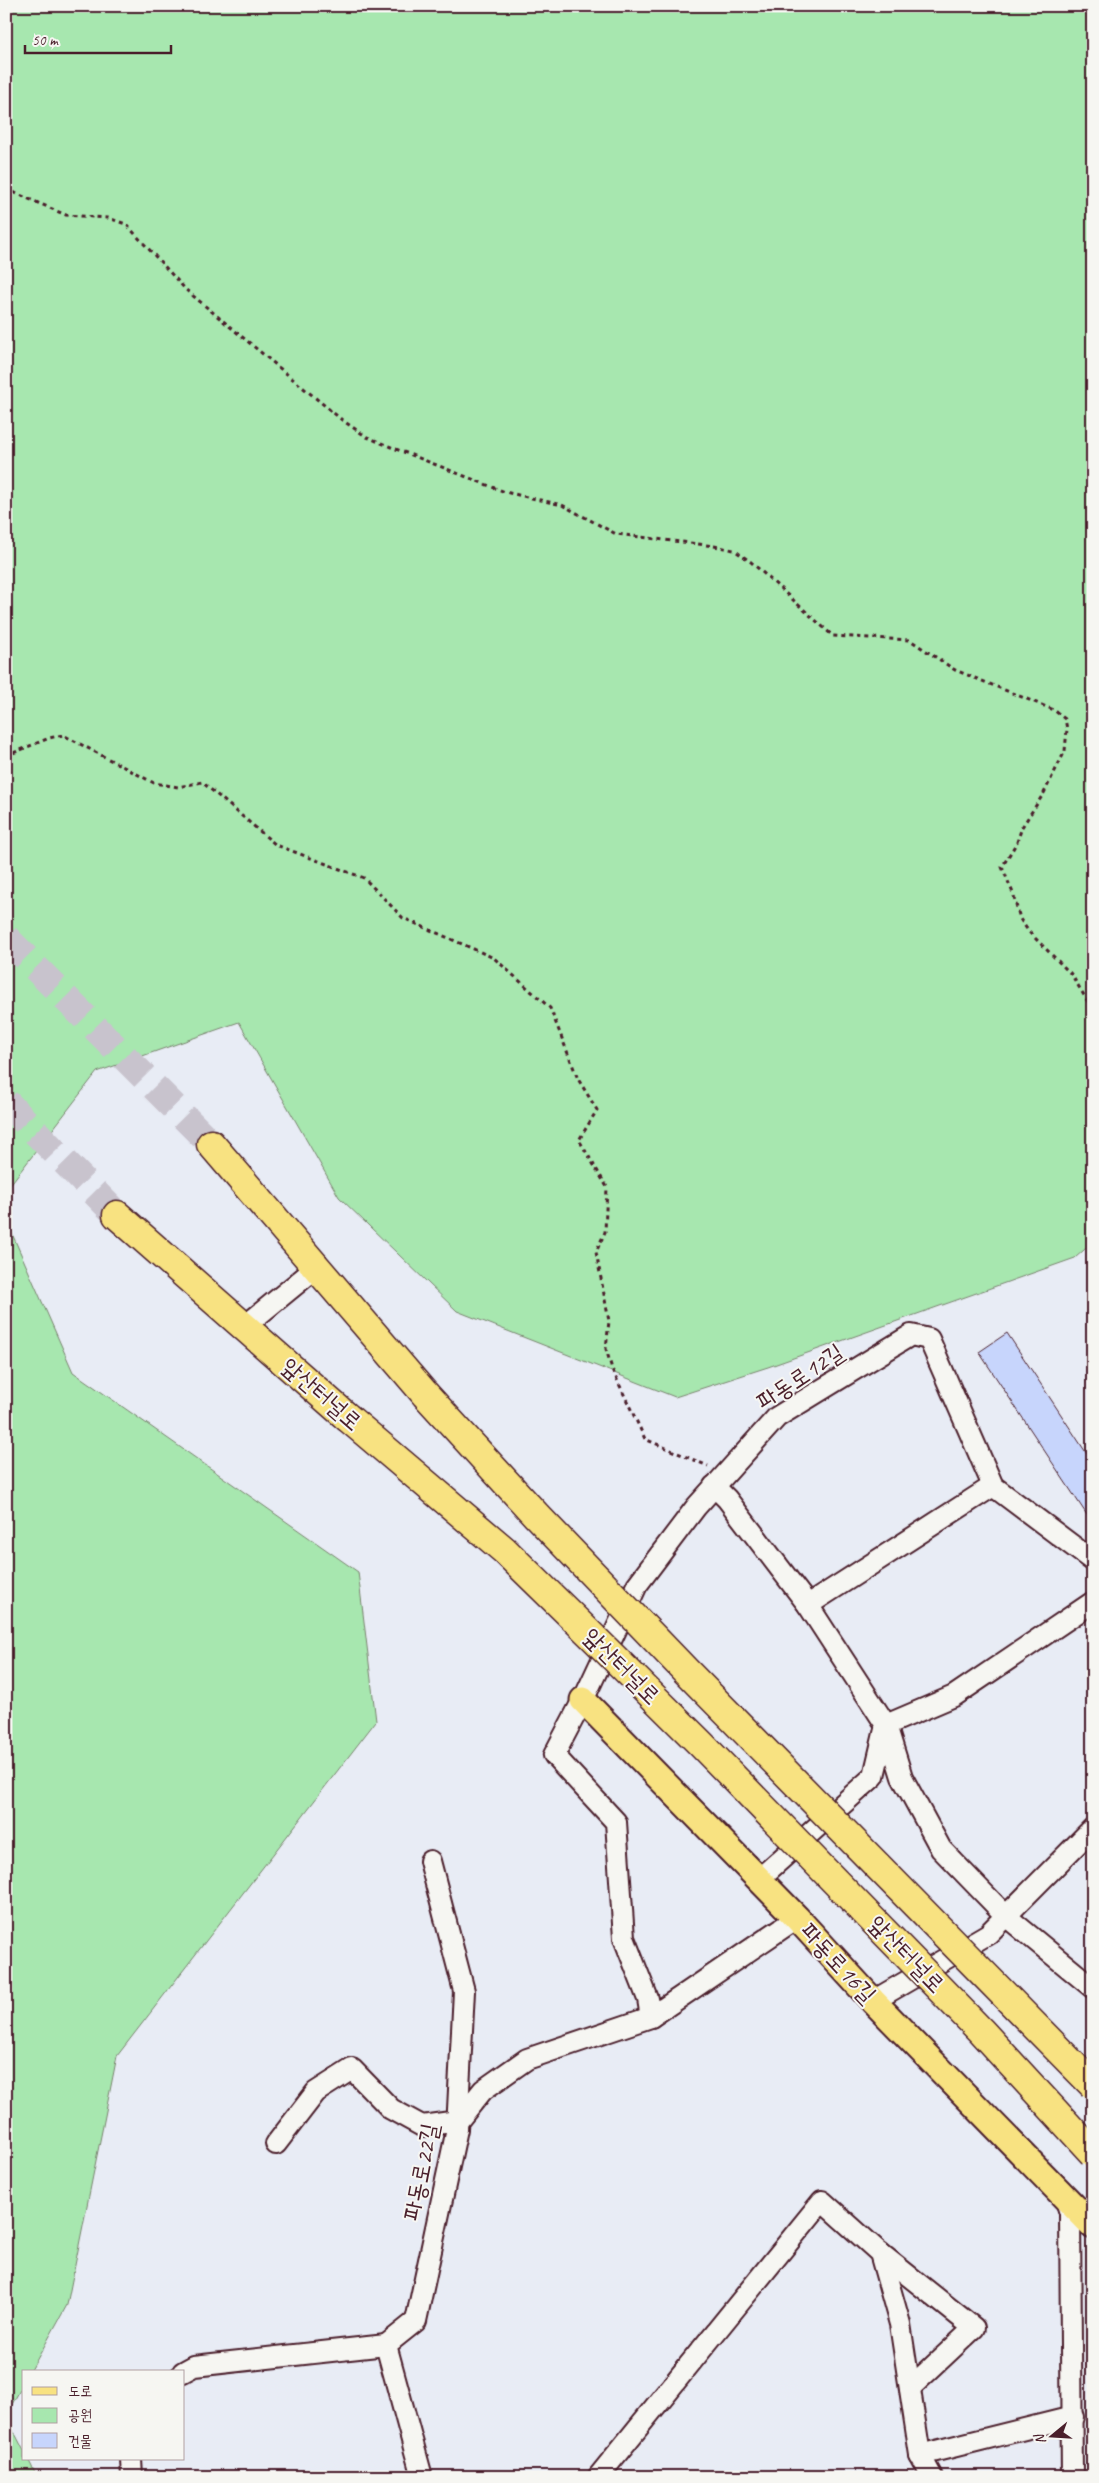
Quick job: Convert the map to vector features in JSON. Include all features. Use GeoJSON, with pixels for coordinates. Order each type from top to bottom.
{"type":"FeatureCollection","features":[{"type":"Feature","properties":{"kind":"highway","name":"앞산터널로"},"geometry":{"type":"LineString","coordinates":[[211,1144],[425,1394],[536,1515],[686,1671],[1093,2085]]}},
{"type":"Feature","properties":{"kind":"highway","name":"앞산터널로"},"geometry":{"type":"LineString","coordinates":[[117,1215],[504,1550],[701,1744],[981,2031],[1093,2153]]}},
{"type":"Feature","properties":{"kind":"main road","name":"파동로16길"},"geometry":{"type":"LineString","coordinates":[[583,1700],[797,1918]]}},
{"type":"Feature","properties":{"kind":"main road","name":"파동로16길"},"geometry":{"type":"LineString","coordinates":[[873,2001],[1093,2226]]}},
{"type":"Feature","properties":{"kind":"street"},"geometry":{"type":"LineString","coordinates":[[245,1326],[316,1267]]}},
{"type":"Feature","properties":{"kind":"street","name":"파동로12길"},"geometry":{"type":"LineString","coordinates":[[652,2017],[648,1999],[624,1938],[616,1822],[554,1755],[583,1700],[637,1585],[696,1507],[776,1416],[911,1335],[929,1339],[993,1486],[1093,1561]]}},
{"type":"Feature","properties":{"kind":"street"},"geometry":{"type":"LineString","coordinates":[[718,1482],[727,1499],[808,1605],[886,1725],[902,1777],[941,1849],[1007,1917],[1093,1988]]}},
{"type":"Feature","properties":{"kind":"street"},"geometry":{"type":"LineString","coordinates":[[808,1605],[993,1486]]}},
{"type":"Feature","properties":{"kind":"street"},"geometry":{"type":"LineString","coordinates":[[886,1725],[954,1696],[1093,1602]]}},
{"type":"Feature","properties":{"kind":"street"},"geometry":{"type":"LineString","coordinates":[[886,1725],[874,1776],[760,1878],[873,2001],[988,1934],[1007,1917],[1093,1828]]}},
{"type":"Feature","properties":{"kind":"street","name":"파동로22길"},"geometry":{"type":"LineString","coordinates":[[386,2345],[416,2321],[458,2121],[464,1991],[430,1861]]}},
{"type":"Feature","properties":{"kind":"street"},"geometry":{"type":"LineString","coordinates":[[276,2144],[316,2092],[352,2069],[391,2109],[422,2126],[458,2121],[483,2090],[527,2059],[652,2017],[797,1918]]}},
{"type":"Feature","properties":{"kind":"street"},"geometry":{"type":"LineString","coordinates":[[1065,2197],[1070,2213],[1072,2477]]}},
{"type":"Feature","properties":{"kind":"street"},"geometry":{"type":"LineString","coordinates":[[598,2477],[822,2201],[880,2253],[974,2328],[910,2388]]}},
{"type":"Feature","properties":{"kind":"street"},"geometry":{"type":"LineString","coordinates":[[880,2253],[900,2324],[920,2455],[932,2477]]}},
{"type":"Feature","properties":{"kind":"street"},"geometry":{"type":"LineString","coordinates":[[185,2371],[194,2366],[386,2345],[422,2477]]}},
{"type":"Feature","properties":{"kind":"street"},"geometry":{"type":"LineString","coordinates":[[920,2455],[1072,2417]]}},
{"type":"Feature","properties":{"kind":"street"},"geometry":{"type":"LineString","coordinates":[[131,2460],[132,2477]]}},
{"type":"Feature","properties":{"kind":"path"},"geometry":{"type":"LineString","coordinates":[[6,189],[66,214],[108,218],[126,224],[186,290],[342,420],[367,437],[505,492],[562,505],[616,534],[734,550],[751,562],[833,636],[910,640],[955,670],[1043,704],[1060,714],[1067,729],[1065,751],[1044,793],[1022,827],[1017,842],[1002,867],[1013,893],[1020,919],[1029,932],[1071,974],[1093,1010]]}},
{"type":"Feature","properties":{"kind":"path"},"geometry":{"type":"LineString","coordinates":[[6,756],[48,738],[64,735],[154,783],[178,787],[202,782],[276,845],[364,878],[403,918],[494,958],[550,1008],[578,1079],[596,1110],[579,1140],[607,1187],[605,1232],[596,1252],[609,1321],[606,1349],[612,1369],[645,1439],[708,1466],[718,1482]]}},
{"type":"Feature","properties":{"kind":"green space"},"geometry":{"type":"Polygon","coordinates":[[[6,6],[1093,6],[1093,1242],[1075,1258],[768,1367],[675,1397],[457,1311],[339,1197],[239,1022],[97,1072],[6,1190],[6,6]]]}},
{"type":"Feature","properties":{"kind":"green space"},"geometry":{"type":"Polygon","coordinates":[[[6,1220],[73,1372],[358,1572],[376,1721],[117,2056],[67,2305],[31,2370],[22,2370],[22,2387],[6,2415],[6,1220]]]}},
{"type":"Feature","properties":{"kind":"green space"},"geometry":{"type":"Polygon","coordinates":[[[6,2416],[22,2447],[22,2460],[28,2460],[37,2477],[6,2477],[6,2416]]]}},
{"type":"Feature","properties":{"kind":"building"},"geometry":{"type":"Polygon","coordinates":[[[1007,1333],[1093,1463],[1093,1524],[979,1352],[1007,1333]]]}},
{"type":"Feature","properties":{"kind":"tunnel"},"geometry":{"type":"LineString","coordinates":[[6,938],[211,1144]]}},
{"type":"Feature","properties":{"kind":"tunnel"},"geometry":{"type":"LineString","coordinates":[[6,1102],[117,1215]]}}]}
